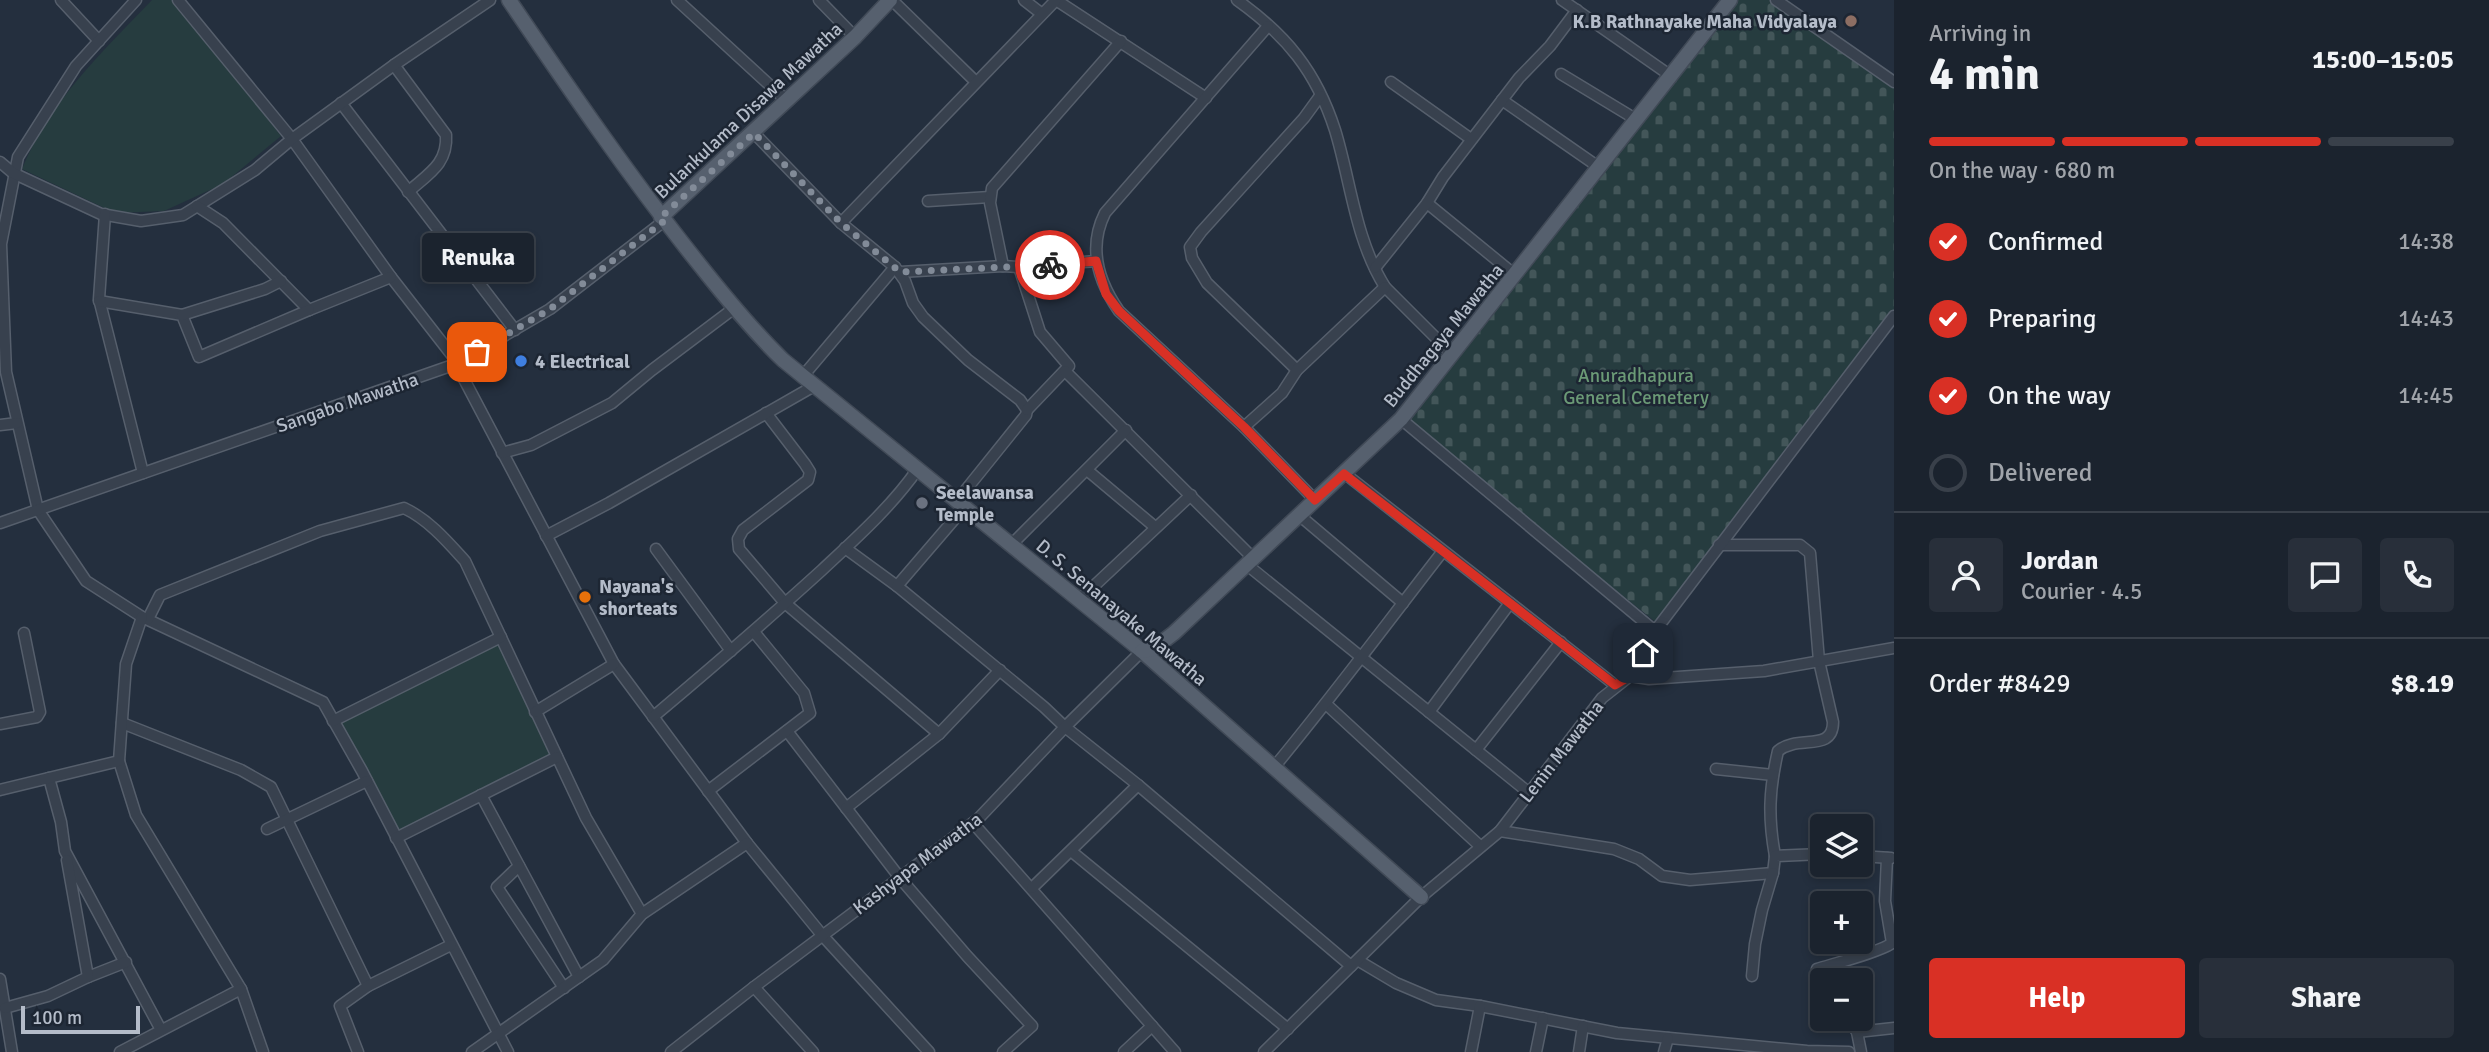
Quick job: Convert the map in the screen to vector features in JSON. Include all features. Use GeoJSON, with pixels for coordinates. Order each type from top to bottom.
{"type":"FeatureCollection","features":[{"type":"Feature","properties":{"kind":"main road","name":"D. S. Senanayake Mawatha"},"geometry":{"type":"LineString","coordinates":[[509,0],[662,219],[733,309],[764,342],[917,470],[1142,650],[1421,897]]}},
{"type":"Feature","properties":{"kind":"main road","name":"Bulankulama Disawa Mawatha"},"geometry":{"type":"LineString","coordinates":[[662,219],[891,0]]}},
{"type":"Feature","properties":{"kind":"main road","name":"Buddhagaya Mawatha"},"geometry":{"type":"LineString","coordinates":[[1142,650],[1153,649],[1167,639],[1401,419],[1730,0]]}},
{"type":"Feature","properties":{"kind":"street"},"geometry":{"type":"LineString","coordinates":[[61,0],[99,41]]}},
{"type":"Feature","properties":{"kind":"street"},"geometry":{"type":"LineString","coordinates":[[136,0],[76,66],[46,109],[18,157],[13,173],[1,243],[6,372],[38,510],[86,581],[145,618],[323,702],[367,780],[508,1052]]}},
{"type":"Feature","properties":{"kind":"street"},"geometry":{"type":"LineString","coordinates":[[178,0],[292,139],[391,277],[457,363],[614,664],[747,843],[822,935],[929,1052]]}},
{"type":"Feature","properties":{"kind":"street"},"geometry":{"type":"LineString","coordinates":[[0,162],[13,173],[105,214],[141,221],[183,215],[255,170],[341,103],[490,0]]}},
{"type":"Feature","properties":{"kind":"street"},"geometry":{"type":"LineString","coordinates":[[677,0],[787,101]]}},
{"type":"Feature","properties":{"kind":"street"},"geometry":{"type":"LineString","coordinates":[[818,0],[855,37]]}},
{"type":"Feature","properties":{"kind":"street"},"geometry":{"type":"LineString","coordinates":[[891,0],[976,82]]}},
{"type":"Feature","properties":{"kind":"street"},"geometry":{"type":"LineString","coordinates":[[1024,0],[1042,14]]}},
{"type":"Feature","properties":{"kind":"street"},"geometry":{"type":"LineString","coordinates":[[841,223],[1056,0],[1206,98]]}},
{"type":"Feature","properties":{"kind":"street"},"geometry":{"type":"LineString","coordinates":[[1237,0],[1287,42],[1300,57],[1334,128],[1364,242],[1375,268],[1385,287],[1452,354]]}},
{"type":"Feature","properties":{"kind":"street"},"geometry":{"type":"LineString","coordinates":[[1562,0],[1671,76]]}},
{"type":"Feature","properties":{"kind":"street"},"geometry":{"type":"LineString","coordinates":[[1776,0],[1894,82]]}},
{"type":"Feature","properties":{"kind":"street"},"geometry":{"type":"LineString","coordinates":[[1375,268],[1427,203],[1443,177],[1519,78],[1550,46],[1577,10]]}},
{"type":"Feature","properties":{"kind":"street"},"geometry":{"type":"LineString","coordinates":[[1268,26],[1105,213],[1097,236],[1096,261],[1106,294],[1119,311],[1244,427],[1315,500]]}},
{"type":"Feature","properties":{"kind":"street"},"geometry":{"type":"LineString","coordinates":[[1003,265],[989,197],[992,188],[1121,41]]}},
{"type":"Feature","properties":{"kind":"street"},"geometry":{"type":"LineString","coordinates":[[394,65],[446,135],[447,148],[443,160],[408,191]]}},
{"type":"Feature","properties":{"kind":"street"},"geometry":{"type":"LineString","coordinates":[[1561,74],[1637,120]]}},
{"type":"Feature","properties":{"kind":"street"},"geometry":{"type":"LineString","coordinates":[[1391,82],[1472,139]]}},
{"type":"Feature","properties":{"kind":"street"},"geometry":{"type":"LineString","coordinates":[[1297,370],[1207,282],[1192,258],[1190,247],[1304,118],[1320,96]]}},
{"type":"Feature","properties":{"kind":"street"},"geometry":{"type":"LineString","coordinates":[[1502,100],[1600,168]]}},
{"type":"Feature","properties":{"kind":"street"},"geometry":{"type":"LineString","coordinates":[[341,103],[515,330]]}},
{"type":"Feature","properties":{"kind":"street"},"geometry":{"type":"LineString","coordinates":[[754,133],[841,223],[897,270],[923,317],[968,360],[1020,400],[1027,410]]}},
{"type":"Feature","properties":{"kind":"street"},"geometry":{"type":"LineString","coordinates":[[928,201],[989,197]]}},
{"type":"Feature","properties":{"kind":"street"},"geometry":{"type":"LineString","coordinates":[[1427,203],[1515,275]]}},
{"type":"Feature","properties":{"kind":"street"},"geometry":{"type":"LineString","coordinates":[[197,206],[223,223],[309,310]]}},
{"type":"Feature","properties":{"kind":"street"},"geometry":{"type":"LineString","coordinates":[[105,214],[99,301],[143,473]]}},
{"type":"Feature","properties":{"kind":"street","name":"Sangabo Mawatha"},"geometry":{"type":"LineString","coordinates":[[0,523],[457,363],[550,309],[662,219]]}},
{"type":"Feature","properties":{"kind":"street"},"geometry":{"type":"LineString","coordinates":[[803,376],[897,270],[1003,265],[1019,267],[1096,261]]}},
{"type":"Feature","properties":{"kind":"street"},"geometry":{"type":"LineString","coordinates":[[897,586],[960,505],[1027,410],[1069,366],[1040,332],[1019,267]]}},
{"type":"Feature","properties":{"kind":"street"},"geometry":{"type":"LineString","coordinates":[[182,315],[200,357],[391,277]]}},
{"type":"Feature","properties":{"kind":"street"},"geometry":{"type":"LineString","coordinates":[[99,301],[182,315],[265,289],[281,281]]}},
{"type":"Feature","properties":{"kind":"street"},"geometry":{"type":"LineString","coordinates":[[1244,427],[1282,393],[1297,370],[1385,287]]}},
{"type":"Feature","properties":{"kind":"street"},"geometry":{"type":"LineString","coordinates":[[502,453],[530,445],[612,403],[733,309]]}},
{"type":"Feature","properties":{"kind":"street","name":"Lenin Mawatha"},"geometry":{"type":"LineString","coordinates":[[1264,1052],[1421,897],[1500,831],[1602,698],[1615,685],[1630,676],[1656,631],[1719,545],[1894,316]]}},
{"type":"Feature","properties":{"kind":"street"},"geometry":{"type":"LineString","coordinates":[[1065,371],[1191,495],[1250,561],[1363,658],[1528,792]]}},
{"type":"Feature","properties":{"kind":"street"},"geometry":{"type":"LineString","coordinates":[[546,536],[814,386]]}},
{"type":"Feature","properties":{"kind":"street"},"geometry":{"type":"LineString","coordinates":[[766,413],[810,472],[808,480],[743,530],[738,539],[740,548],[785,603],[939,734]]}},
{"type":"Feature","properties":{"kind":"street"},"geometry":{"type":"LineString","coordinates":[[1401,419],[1656,631]]}},
{"type":"Feature","properties":{"kind":"street"},"geometry":{"type":"LineString","coordinates":[[0,425],[17,424]]}},
{"type":"Feature","properties":{"kind":"street"},"geometry":{"type":"LineString","coordinates":[[1010,545],[1126,430]]}},
{"type":"Feature","properties":{"kind":"street"},"geometry":{"type":"LineString","coordinates":[[653,717],[754,632],[845,548],[903,490],[917,470]]}},
{"type":"Feature","properties":{"kind":"street"},"geometry":{"type":"LineString","coordinates":[[1087,470],[1154,527]]}},
{"type":"Feature","properties":{"kind":"street"},"geometry":{"type":"LineString","coordinates":[[1344,474],[1615,685]]}},
{"type":"Feature","properties":{"kind":"street"},"geometry":{"type":"LineString","coordinates":[[1079,600],[1191,495]]}},
{"type":"Feature","properties":{"kind":"street"},"geometry":{"type":"LineString","coordinates":[[263,1052],[241,989],[136,815],[119,761],[126,664],[145,618],[160,595],[320,531],[404,508],[435,528],[465,561],[586,818],[642,914]]}},
{"type":"Feature","properties":{"kind":"street"},"geometry":{"type":"LineString","coordinates":[[1299,515],[1403,603]]}},
{"type":"Feature","properties":{"kind":"street"},"geometry":{"type":"LineString","coordinates":[[1719,545],[1800,545],[1810,553],[1819,661],[1833,731],[1821,741],[1794,742],[1778,751],[1769,822],[1775,856],[1755,944],[1752,976]]}},
{"type":"Feature","properties":{"kind":"street"},"geometry":{"type":"LineString","coordinates":[[845,548],[897,586],[1355,963],[1436,1000],[1617,1033],[1798,1051],[1849,1052]]}},
{"type":"Feature","properties":{"kind":"street"},"geometry":{"type":"LineString","coordinates":[[656,549],[731,651]]}},
{"type":"Feature","properties":{"kind":"street"},"geometry":{"type":"LineString","coordinates":[[1275,766],[1363,658],[1443,551]]}},
{"type":"Feature","properties":{"kind":"street"},"geometry":{"type":"LineString","coordinates":[[1429,712],[1510,603]]}},
{"type":"Feature","properties":{"kind":"street"},"geometry":{"type":"LineString","coordinates":[[708,791],[810,713],[804,693],[754,632]]}},
{"type":"Feature","properties":{"kind":"street"},"geometry":{"type":"LineString","coordinates":[[0,724],[37,717],[40,712],[24,633]]}},
{"type":"Feature","properties":{"kind":"street"},"geometry":{"type":"LineString","coordinates":[[333,721],[501,637]]}},
{"type":"Feature","properties":{"kind":"street"},"geometry":{"type":"LineString","coordinates":[[1476,750],[1561,642]]}},
{"type":"Feature","properties":{"kind":"street"},"geometry":{"type":"LineString","coordinates":[[1630,676],[1648,679],[1764,671],[1894,648]]}},
{"type":"Feature","properties":{"kind":"street","name":"Kashyapa Mawatha"},"geometry":{"type":"LineString","coordinates":[[671,1052],[973,823],[1142,650]]}},
{"type":"Feature","properties":{"kind":"street"},"geometry":{"type":"LineString","coordinates":[[535,712],[614,664]]}},
{"type":"Feature","properties":{"kind":"street"},"geometry":{"type":"LineString","coordinates":[[846,808],[939,734],[1000,670]]}},
{"type":"Feature","properties":{"kind":"street"},"geometry":{"type":"LineString","coordinates":[[1326,704],[1480,846]]}},
{"type":"Feature","properties":{"kind":"street"},"geometry":{"type":"LineString","coordinates":[[122,723],[241,770],[271,787],[368,986]]}},
{"type":"Feature","properties":{"kind":"street"},"geometry":{"type":"LineString","coordinates":[[787,731],[900,878],[1032,1026],[1003,1052]]}},
{"type":"Feature","properties":{"kind":"street"},"geometry":{"type":"LineString","coordinates":[[396,838],[557,757]]}},
{"type":"Feature","properties":{"kind":"street"},"geometry":{"type":"LineString","coordinates":[[0,790],[119,761]]}},
{"type":"Feature","properties":{"kind":"street"},"geometry":{"type":"LineString","coordinates":[[1716,769],[1773,775]]}},
{"type":"Feature","properties":{"kind":"street"},"geometry":{"type":"LineString","coordinates":[[50,778],[61,822],[88,977]]}},
{"type":"Feature","properties":{"kind":"street"},"geometry":{"type":"LineString","coordinates":[[267,829],[367,780]]}},
{"type":"Feature","properties":{"kind":"street"},"geometry":{"type":"LineString","coordinates":[[1032,888],[1138,785]]}},
{"type":"Feature","properties":{"kind":"street"},"geometry":{"type":"LineString","coordinates":[[481,795],[579,977]]}},
{"type":"Feature","properties":{"kind":"street"},"geometry":{"type":"LineString","coordinates":[[973,823],[1175,1052]]}},
{"type":"Feature","properties":{"kind":"street"},"geometry":{"type":"LineString","coordinates":[[1500,831],[1614,849],[1639,859],[1662,876],[1690,880],[1773,873]]}},
{"type":"Feature","properties":{"kind":"street"},"geometry":{"type":"LineString","coordinates":[[472,1052],[603,960],[642,914],[747,843]]}},
{"type":"Feature","properties":{"kind":"street"},"geometry":{"type":"LineString","coordinates":[[65,851],[161,1030]]}},
{"type":"Feature","properties":{"kind":"street"},"geometry":{"type":"LineString","coordinates":[[1071,851],[1288,1029]]}},
{"type":"Feature","properties":{"kind":"street"},"geometry":{"type":"LineString","coordinates":[[1775,856],[1810,855]]}},
{"type":"Feature","properties":{"kind":"street"},"geometry":{"type":"LineString","coordinates":[[1820,968],[1893,944],[1885,901],[1891,858],[1873,857]]}},
{"type":"Feature","properties":{"kind":"street"},"geometry":{"type":"LineString","coordinates":[[519,866],[497,887],[564,988]]}},
{"type":"Feature","properties":{"kind":"street"},"geometry":{"type":"LineString","coordinates":[[358,1052],[340,1006],[368,986],[451,946]]}},
{"type":"Feature","properties":{"kind":"street"},"geometry":{"type":"LineString","coordinates":[[3,1005],[48,996],[126,962]]}},
{"type":"Feature","properties":{"kind":"street"},"geometry":{"type":"LineString","coordinates":[[0,979],[11,1052]]}},
{"type":"Feature","properties":{"kind":"street"},"geometry":{"type":"LineString","coordinates":[[754,987],[813,1052]]}},
{"type":"Feature","properties":{"kind":"street"},"geometry":{"type":"LineString","coordinates":[[120,1052],[241,989]]}},
{"type":"Feature","properties":{"kind":"street"},"geometry":{"type":"LineString","coordinates":[[1471,1052],[1480,1006]]}},
{"type":"Feature","properties":{"kind":"street"},"geometry":{"type":"LineString","coordinates":[[1535,1052],[1543,1018]]}},
{"type":"Feature","properties":{"kind":"street"},"geometry":{"type":"LineString","coordinates":[[1124,1052],[1152,1026]]}},
{"type":"Feature","properties":{"kind":"street"},"geometry":{"type":"LineString","coordinates":[[1579,1052],[1583,1026]]}},
{"type":"Feature","properties":{"kind":"street"},"geometry":{"type":"LineString","coordinates":[[1861,1052],[1857,1032],[1894,1028]]}},
{"type":"Feature","properties":{"kind":"street"},"geometry":{"type":"LineString","coordinates":[[1664,1052],[1668,1038]]}},
{"type":"Feature","properties":{"kind":"green space"},"geometry":{"type":"Polygon","coordinates":[[[152,0],[174,0],[281,136],[223,184],[164,211],[115,213],[22,169],[47,122],[78,79],[152,0]]]}},
{"type":"Feature","properties":{"kind":"green space","name":"Anuradhapura General Cemetery"},"geometry":{"type":"Polygon","coordinates":[[[1730,0],[1776,0],[1894,82],[1894,319],[1662,627],[1401,419],[1730,0]]]}},
{"type":"Feature","properties":{"kind":"green space"},"geometry":{"type":"Polygon","coordinates":[[[501,637],[557,757],[396,838],[333,721],[501,637]]]}},
{"type":"Feature","properties":{"kind":"way so far"},"geometry":{"type":"LineString","coordinates":[[477,352],[550,309],[628,250],[664,221],[661,217],[754,133],[841,223],[900,272],[1003,265],[1050,265]]}},
{"type":"Feature","properties":{"kind":"place","name":"K.B Rathnayake Maha Vidyalaya"},"geometry":{"type":"Point","coordinates":[1851,21]}},
{"type":"Feature","properties":{"kind":"place","name":"Renuka"},"geometry":{"type":"Point","coordinates":[477,352]}},
{"type":"Feature","properties":{"kind":"place","name":"4 Electrical"},"geometry":{"type":"Point","coordinates":[521,361]}},
{"type":"Feature","properties":{"kind":"place","name":"Seelawansa Temple"},"geometry":{"type":"Point","coordinates":[922,503]}},
{"type":"Feature","properties":{"kind":"place","name":"Nayana's shorteats"},"geometry":{"type":"Point","coordinates":[585,597]}},
{"type":"Feature","properties":{"kind":"route"},"geometry":{"type":"LineString","coordinates":[[1050,265],[1096,261],[1106,294],[1119,311],[1244,427],[1315,500],[1344,474],[1615,685],[1630,676],[1643,653]]}}]}
